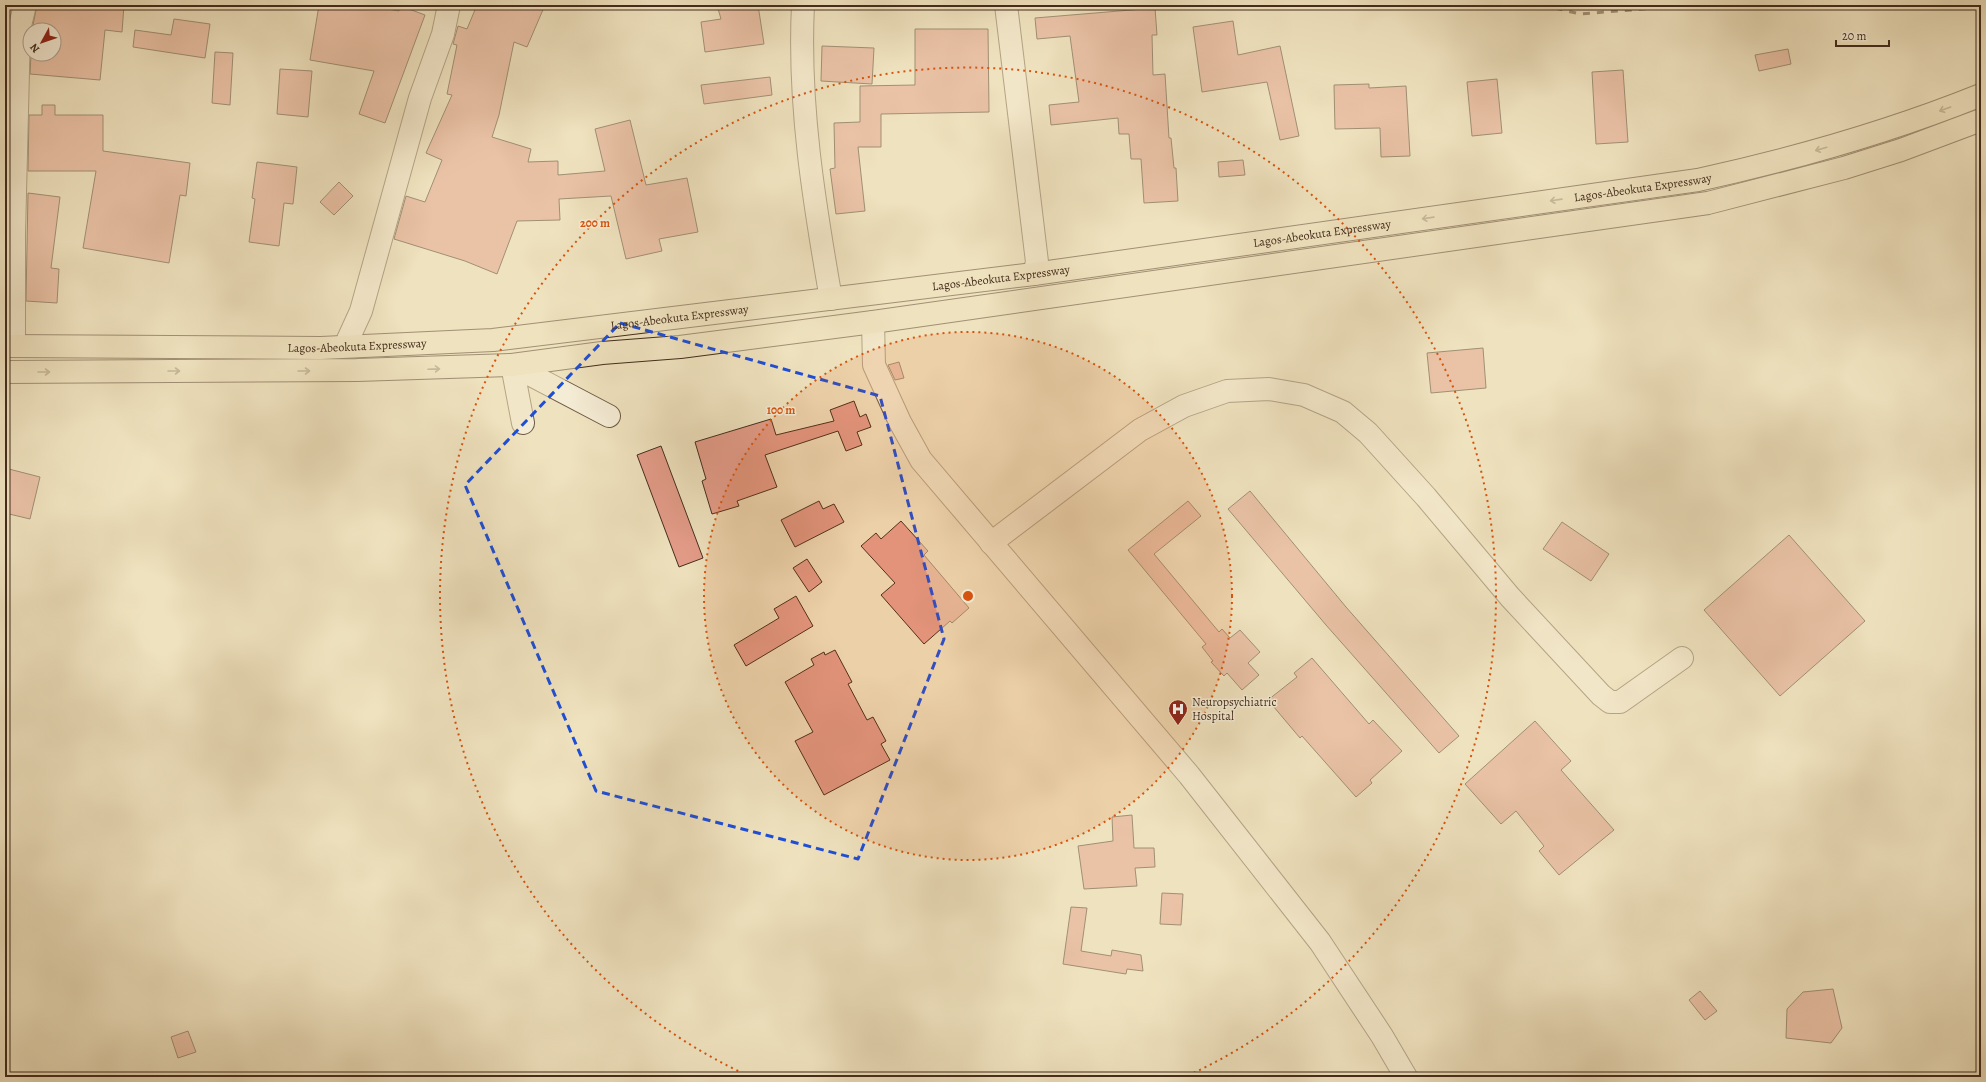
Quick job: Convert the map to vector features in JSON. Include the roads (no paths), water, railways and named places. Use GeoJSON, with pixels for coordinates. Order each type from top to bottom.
{"type":"FeatureCollection","features":[{"type":"Feature","properties":{"kind":"highway","name":"Lagos-Abeokuta Expressway"},"geometry":{"type":"LineString","coordinates":[[9,346],[345,346],[493,340],[830,300],[1034,274],[1698,180],[1765,166],[1867,136],[1946,109],[1981,95]]}},
{"type":"Feature","properties":{"kind":"highway","name":"Lagos-Abeokuta Expressway"},"geometry":{"type":"LineString","coordinates":[[5,372],[357,370],[512,365],[602,353],[680,347],[873,322],[1708,203],[1844,168],[1901,150],[1981,120]]}},
{"type":"Feature","properties":{"kind":"street"},"geometry":{"type":"LineString","coordinates":[[9,346],[14,234],[12,30],[25,5]]}},
{"type":"Feature","properties":{"kind":"street"},"geometry":{"type":"LineString","coordinates":[[345,346],[361,311],[420,98],[443,34],[449,5]]}},
{"type":"Feature","properties":{"kind":"street"},"geometry":{"type":"LineString","coordinates":[[803,5],[802,39],[805,122],[814,203],[830,300]]}},
{"type":"Feature","properties":{"kind":"street"},"geometry":{"type":"LineString","coordinates":[[1006,5],[1037,262],[1034,274]]}},
{"type":"Feature","properties":{"kind":"street"},"geometry":{"type":"LineString","coordinates":[[873,322],[874,365],[900,422],[921,460],[1189,775],[1320,942],[1382,1036],[1406,1077]]}},
{"type":"Feature","properties":{"kind":"street"},"geometry":{"type":"LineString","coordinates":[[512,365],[609,416]]}},
{"type":"Feature","properties":{"kind":"street"},"geometry":{"type":"LineString","coordinates":[[512,365],[523,423]]}},
{"type":"Feature","properties":{"kind":"street"},"geometry":{"type":"LineString","coordinates":[[991,543],[1140,430],[1184,406],[1227,391],[1269,389],[1304,395],[1343,412],[1368,432],[1426,497],[1510,597],[1601,695],[1610,702],[1620,702],[1682,658]]}},
{"type":"Feature","properties":{"kind":"railway"},"geometry":{"type":"LineString","coordinates":[[1542,5],[1580,14],[1694,5]]}},
{"type":"Feature","properties":{"kind":"place","name":"Neuropsychiatric Hospital"},"geometry":{"type":"Point","coordinates":[1178,726]}}]}
